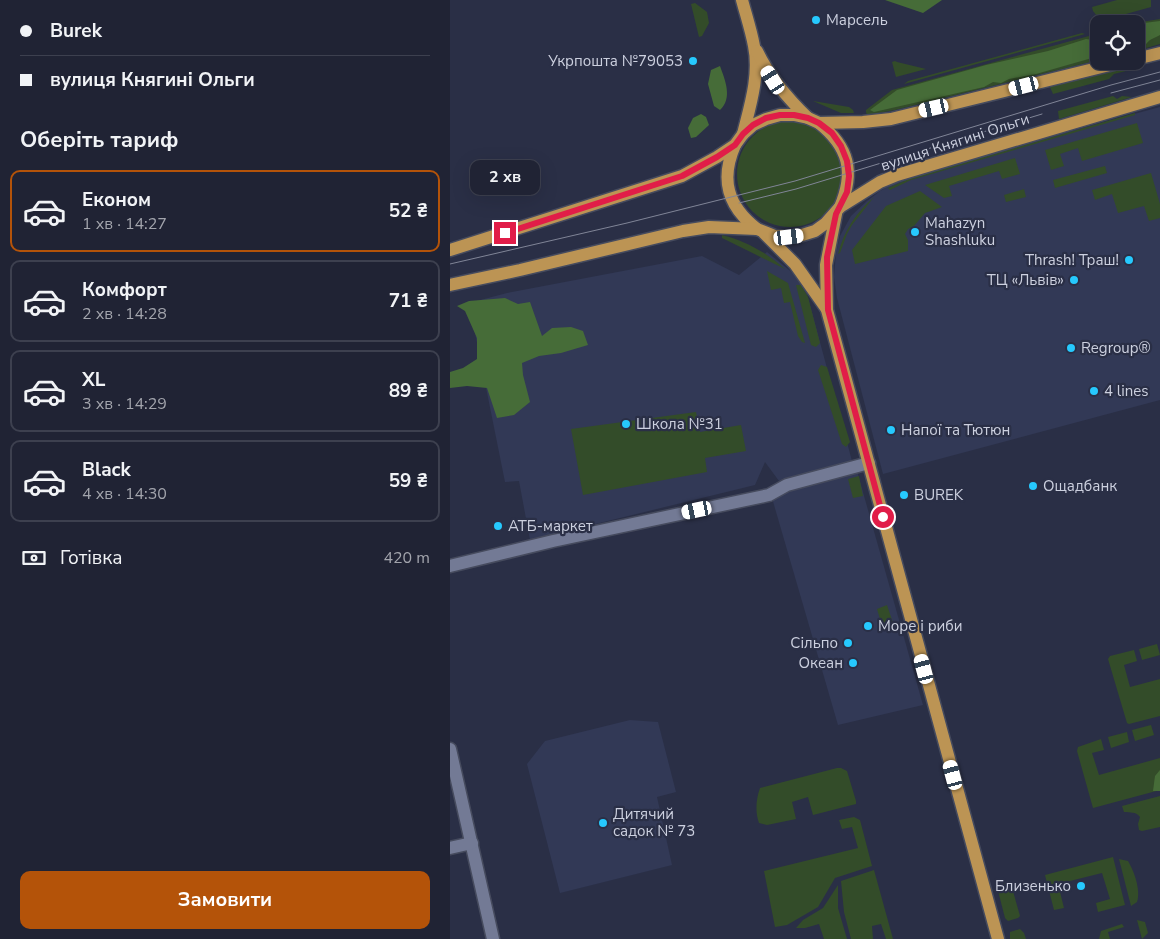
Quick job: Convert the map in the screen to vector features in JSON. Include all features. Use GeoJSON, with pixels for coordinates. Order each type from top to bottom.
{"type":"FeatureCollection","features":[{"type":"Feature","properties":{"kind":"main road"},"geometry":{"type":"LineString","coordinates":[[742,0],[754,47],[755,82],[743,134]]}},
{"type":"Feature","properties":{"kind":"main road"},"geometry":{"type":"LineString","coordinates":[[754,47],[773,80],[785,96],[813,121],[832,133],[841,146],[847,161],[849,176],[847,192],[838,210],[826,266],[828,310],[998,939]]}},
{"type":"Feature","properties":{"kind":"main road"},"geometry":{"type":"LineString","coordinates":[[1145,57],[1160,53]]}},
{"type":"Feature","properties":{"kind":"main road"},"geometry":{"type":"LineString","coordinates":[[828,310],[795,264],[739,212],[733,202],[727,175],[729,159],[735,145],[743,134],[753,125],[766,118],[780,115],[794,115],[813,121],[863,122],[891,119],[1090,70]]}},
{"type":"Feature","properties":{"kind":"main road","name":"вулиця Княгині Ольги"},"geometry":{"type":"LineString","coordinates":[[450,285],[683,231],[709,228],[760,230],[776,236],[789,237],[802,235],[820,227],[838,210],[880,182],[897,175],[1160,97]]}},
{"type":"Feature","properties":{"kind":"main road"},"geometry":{"type":"LineString","coordinates":[[450,250],[666,182],[694,170],[735,145]]}},
{"type":"Feature","properties":{"kind":"street"},"geometry":{"type":"LineString","coordinates":[[450,566],[553,540],[769,495],[787,486],[869,463]]}},
{"type":"Feature","properties":{"kind":"street"},"geometry":{"type":"LineString","coordinates":[[451,755],[493,939]]}},
{"type":"Feature","properties":{"kind":"street"},"geometry":{"type":"LineString","coordinates":[[450,848],[472,843]]}},
{"type":"Feature","properties":{"kind":"shaded area"},"geometry":{"type":"Polygon","coordinates":[[[1160,107],[1160,400],[883,474],[837,298],[834,277],[840,236],[851,216],[880,191],[906,176],[1160,107]]]}},
{"type":"Feature","properties":{"kind":"shaded area","name":"Школа №31"},"geometry":{"type":"Polygon","coordinates":[[[767,252],[794,274],[807,294],[852,461],[779,481],[765,462],[755,485],[530,540],[519,481],[505,482],[469,303],[507,293],[702,256],[739,275],[767,252]]]}},
{"type":"Feature","properties":{"kind":"shaded area"},"geometry":{"type":"Polygon","coordinates":[[[857,471],[923,705],[838,725],[772,498],[786,489],[857,471]]]}},
{"type":"Feature","properties":{"kind":"shaded area","name":"Дитячий садок № 73"},"geometry":{"type":"Polygon","coordinates":[[[630,720],[658,722],[676,792],[657,797],[672,865],[560,893],[527,764],[545,741],[630,720]]]}},
{"type":"Feature","properties":{"kind":"green space"},"geometry":{"type":"Polygon","coordinates":[[[885,0],[942,0],[923,13],[885,0]]]}},
{"type":"Feature","properties":{"kind":"green space"},"geometry":{"type":"Polygon","coordinates":[[[1117,0],[1151,0],[1151,7],[1122,15],[1096,15],[1092,7],[1117,0]]]}},
{"type":"Feature","properties":{"kind":"green space"},"geometry":{"type":"Polygon","coordinates":[[[695,3],[707,12],[709,23],[702,36],[699,37],[691,4],[695,3]]]}},
{"type":"Feature","properties":{"kind":"green space"},"geometry":{"type":"Polygon","coordinates":[[[1160,19],[1160,44],[1145,48],[1145,21],[1160,19]]]}},
{"type":"Feature","properties":{"kind":"green space"},"geometry":{"type":"Polygon","coordinates":[[[1160,21],[1160,35],[1145,45],[1145,23],[1160,21]]]}},
{"type":"Feature","properties":{"kind":"green space"},"geometry":{"type":"Polygon","coordinates":[[[1082,33],[1085,34],[904,84],[908,81],[1082,33]]]}},
{"type":"Feature","properties":{"kind":"green space"},"geometry":{"type":"Polygon","coordinates":[[[1090,37],[1090,62],[895,110],[867,115],[866,110],[892,90],[1090,37]]]}},
{"type":"Feature","properties":{"kind":"green space"},"geometry":{"type":"Polygon","coordinates":[[[1086,39],[1090,40],[1090,59],[1036,74],[1009,79],[1001,83],[993,82],[984,87],[874,112],[870,110],[897,90],[986,65],[1048,51],[1086,39]]]}},
{"type":"Feature","properties":{"kind":"green space"},"geometry":{"type":"Polygon","coordinates":[[[895,61],[926,69],[896,77],[892,62],[895,61]]]}},
{"type":"Feature","properties":{"kind":"green space"},"geometry":{"type":"Polygon","coordinates":[[[720,66],[726,83],[727,94],[724,105],[720,110],[714,106],[708,84],[711,70],[720,66]]]}},
{"type":"Feature","properties":{"kind":"green space"},"geometry":{"type":"Polygon","coordinates":[[[1118,70],[1126,70],[1114,74],[1109,79],[1053,94],[1050,87],[1118,70]]]}},
{"type":"Feature","properties":{"kind":"green space"},"geometry":{"type":"Polygon","coordinates":[[[1113,96],[1117,99],[1122,96],[1132,97],[1059,119],[1058,111],[1113,96]]]}},
{"type":"Feature","properties":{"kind":"green space"},"geometry":{"type":"Polygon","coordinates":[[[813,101],[849,107],[854,113],[841,113],[813,101]]]}},
{"type":"Feature","properties":{"kind":"green space"},"geometry":{"type":"Polygon","coordinates":[[[1135,113],[1135,115],[911,180],[890,190],[888,188],[909,179],[1135,113]]]}},
{"type":"Feature","properties":{"kind":"green space"},"geometry":{"type":"Polygon","coordinates":[[[701,114],[706,117],[709,125],[696,137],[691,138],[688,128],[693,118],[701,114]]]}},
{"type":"Feature","properties":{"kind":"green space"},"geometry":{"type":"Polygon","coordinates":[[[790,121],[810,125],[828,136],[839,154],[843,174],[839,194],[828,212],[810,223],[790,227],[770,223],[752,212],[741,194],[737,174],[741,154],[752,136],[770,125],[790,121]]]}},
{"type":"Feature","properties":{"kind":"green space"},"geometry":{"type":"Polygon","coordinates":[[[1137,123],[1143,143],[1082,161],[1078,148],[1060,154],[1064,166],[1051,170],[1045,150],[1137,123]]]}},
{"type":"Feature","properties":{"kind":"green space"},"geometry":{"type":"Polygon","coordinates":[[[1015,158],[1020,174],[1002,179],[999,171],[949,186],[952,196],[944,198],[925,185],[1015,158]]]}},
{"type":"Feature","properties":{"kind":"green space"},"geometry":{"type":"Polygon","coordinates":[[[1105,166],[1107,173],[1055,188],[1053,180],[1105,166]]]}},
{"type":"Feature","properties":{"kind":"green space"},"geometry":{"type":"Polygon","coordinates":[[[1151,173],[1160,204],[1160,218],[1149,221],[1144,206],[1118,213],[1112,194],[1095,200],[1092,190],[1151,173]]]}},
{"type":"Feature","properties":{"kind":"green space"},"geometry":{"type":"Polygon","coordinates":[[[1024,189],[1026,197],[1006,202],[1004,195],[1024,189]]]}},
{"type":"Feature","properties":{"kind":"green space"},"geometry":{"type":"Polygon","coordinates":[[[920,191],[942,207],[925,213],[914,226],[908,229],[905,234],[908,240],[908,251],[855,264],[852,250],[886,206],[920,191]]]}},
{"type":"Feature","properties":{"kind":"green space"},"geometry":{"type":"Polygon","coordinates":[[[874,197],[852,225],[838,254],[852,222],[874,197]]]}},
{"type":"Feature","properties":{"kind":"green space"},"geometry":{"type":"Polygon","coordinates":[[[722,235],[756,248],[785,269],[722,238],[722,235]]]}},
{"type":"Feature","properties":{"kind":"green space"},"geometry":{"type":"Polygon","coordinates":[[[767,271],[788,283],[805,343],[798,336],[790,302],[784,303],[781,288],[771,290],[767,271]]]}},
{"type":"Feature","properties":{"kind":"green space"},"geometry":{"type":"Polygon","coordinates":[[[796,285],[801,285],[808,297],[820,343],[816,347],[811,345],[796,285]]]}},
{"type":"Feature","properties":{"kind":"green space"},"geometry":{"type":"Polygon","coordinates":[[[505,298],[518,304],[530,302],[542,336],[552,328],[571,327],[583,331],[588,345],[561,353],[539,356],[522,363],[530,402],[514,415],[497,418],[487,388],[467,386],[450,388],[450,372],[463,368],[477,359],[477,338],[465,311],[457,306],[469,301],[505,298]]]}},
{"type":"Feature","properties":{"kind":"green space"},"geometry":{"type":"Polygon","coordinates":[[[821,365],[827,367],[850,442],[846,447],[842,444],[818,370],[821,365]]]}},
{"type":"Feature","properties":{"kind":"green space"},"geometry":{"type":"Polygon","coordinates":[[[696,412],[700,432],[741,425],[746,451],[705,458],[707,472],[583,495],[571,429],[696,412]]]}},
{"type":"Feature","properties":{"kind":"green space"},"geometry":{"type":"Polygon","coordinates":[[[859,476],[863,496],[853,498],[848,479],[859,476]]]}},
{"type":"Feature","properties":{"kind":"green space"},"geometry":{"type":"Polygon","coordinates":[[[887,605],[894,626],[883,629],[877,609],[887,605]]]}},
{"type":"Feature","properties":{"kind":"green space"},"geometry":{"type":"Polygon","coordinates":[[[1157,644],[1160,655],[1142,660],[1139,649],[1157,644]]]}},
{"type":"Feature","properties":{"kind":"green space"},"geometry":{"type":"Polygon","coordinates":[[[1134,650],[1137,661],[1124,665],[1130,687],[1160,679],[1160,716],[1129,724],[1127,723],[1108,659],[1110,656],[1134,650]]]}},
{"type":"Feature","properties":{"kind":"green space"},"geometry":{"type":"Polygon","coordinates":[[[1151,725],[1154,735],[1135,741],[1132,730],[1151,725]]]}},
{"type":"Feature","properties":{"kind":"green space"},"geometry":{"type":"Polygon","coordinates":[[[1127,732],[1129,742],[1111,748],[1108,737],[1127,732]]]}},
{"type":"Feature","properties":{"kind":"green space"},"geometry":{"type":"Polygon","coordinates":[[[1101,739],[1104,750],[1092,753],[1099,775],[1160,758],[1160,790],[1093,808],[1077,751],[1078,747],[1101,739]]]}},
{"type":"Feature","properties":{"kind":"green space"},"geometry":{"type":"Polygon","coordinates":[[[837,768],[847,771],[856,804],[813,815],[808,797],[792,802],[796,819],[767,825],[759,823],[756,806],[760,788],[837,768]]]}},
{"type":"Feature","properties":{"kind":"green space"},"geometry":{"type":"Polygon","coordinates":[[[1160,770],[1160,791],[1153,791],[1155,776],[1160,770]]]}},
{"type":"Feature","properties":{"kind":"green space"},"geometry":{"type":"Polygon","coordinates":[[[1160,796],[1160,827],[1139,830],[1140,817],[1135,813],[1124,812],[1122,806],[1160,796]]]}},
{"type":"Feature","properties":{"kind":"green space"},"geometry":{"type":"Polygon","coordinates":[[[854,817],[860,820],[872,866],[835,878],[818,907],[787,925],[775,927],[764,871],[858,848],[852,827],[842,829],[839,820],[854,817]]]}},
{"type":"Feature","properties":{"kind":"green space"},"geometry":{"type":"Polygon","coordinates":[[[1113,857],[1125,905],[1098,912],[1096,903],[1110,899],[1102,873],[1058,884],[1064,908],[1054,910],[1045,875],[1113,857]]]}},
{"type":"Feature","properties":{"kind":"green space"},"geometry":{"type":"Polygon","coordinates":[[[1119,859],[1128,861],[1136,881],[1137,902],[1131,906],[1119,859]]]}},
{"type":"Feature","properties":{"kind":"green space"},"geometry":{"type":"Polygon","coordinates":[[[874,870],[893,939],[886,939],[881,924],[872,926],[873,939],[851,939],[844,912],[841,881],[874,870]]]}},
{"type":"Feature","properties":{"kind":"green space"},"geometry":{"type":"Polygon","coordinates":[[[1008,882],[1011,884],[1020,916],[1008,921],[1005,918],[997,887],[999,884],[1008,882]]]}},
{"type":"Feature","properties":{"kind":"green space"},"geometry":{"type":"Polygon","coordinates":[[[838,885],[838,908],[847,939],[824,939],[819,924],[805,928],[796,928],[803,920],[823,908],[838,885]]]}},
{"type":"Feature","properties":{"kind":"green space"},"geometry":{"type":"Polygon","coordinates":[[[1137,920],[1145,922],[1148,933],[1142,939],[1137,920]]]}},
{"type":"Feature","properties":{"kind":"green space"},"geometry":{"type":"Polygon","coordinates":[[[1122,924],[1124,927],[1108,932],[1110,939],[1099,939],[1101,931],[1122,924]]]}},
{"type":"Feature","properties":{"kind":"green space"},"geometry":{"type":"Polygon","coordinates":[[[1020,929],[1026,939],[1010,939],[1010,932],[1020,929]]]}},
{"type":"Feature","properties":{"kind":"tram line"},"geometry":{"type":"LineString","coordinates":[[450,264],[627,223],[795,181],[1111,85],[1160,72]]}},
{"type":"Feature","properties":{"kind":"tram line"},"geometry":{"type":"LineString","coordinates":[[1111,93],[1160,80]]}},
{"type":"Feature","properties":{"kind":"tram line"},"geometry":{"type":"LineString","coordinates":[[739,203],[796,189],[1042,114]]}},
{"type":"Feature","properties":{"kind":"place","name":"Марсель"},"geometry":{"type":"Point","coordinates":[816,20]}},
{"type":"Feature","properties":{"kind":"place","name":"Укрпошта №79053"},"geometry":{"type":"Point","coordinates":[693,61]}},
{"type":"Feature","properties":{"kind":"place","name":"Mahazyn Shashluku"},"geometry":{"type":"Point","coordinates":[915,232]}},
{"type":"Feature","properties":{"kind":"place","name":"Thrash! Траш!"},"geometry":{"type":"Point","coordinates":[1129,260]}},
{"type":"Feature","properties":{"kind":"place","name":"ТЦ «Львів»"},"geometry":{"type":"Point","coordinates":[1074,280]}},
{"type":"Feature","properties":{"kind":"place","name":"Regroup®"},"geometry":{"type":"Point","coordinates":[1071,348]}},
{"type":"Feature","properties":{"kind":"place","name":"4 lines"},"geometry":{"type":"Point","coordinates":[1094,391]}},
{"type":"Feature","properties":{"kind":"place","name":"Школа №31"},"geometry":{"type":"Point","coordinates":[626,424]}},
{"type":"Feature","properties":{"kind":"place","name":"Напої та Тютюн"},"geometry":{"type":"Point","coordinates":[891,430]}},
{"type":"Feature","properties":{"kind":"place","name":"Ощадбанк"},"geometry":{"type":"Point","coordinates":[1033,486]}},
{"type":"Feature","properties":{"kind":"place","name":"BUREK"},"geometry":{"type":"Point","coordinates":[904,495]}},
{"type":"Feature","properties":{"kind":"place","name":"АТБ-маркет"},"geometry":{"type":"Point","coordinates":[498,526]}},
{"type":"Feature","properties":{"kind":"place","name":"Море і риби"},"geometry":{"type":"Point","coordinates":[868,626]}},
{"type":"Feature","properties":{"kind":"place","name":"Сільпо"},"geometry":{"type":"Point","coordinates":[848,643]}},
{"type":"Feature","properties":{"kind":"place","name":"Океан"},"geometry":{"type":"Point","coordinates":[853,663]}},
{"type":"Feature","properties":{"kind":"place","name":"Дитячий садок № 73"},"geometry":{"type":"Point","coordinates":[603,823]}},
{"type":"Feature","properties":{"kind":"place","name":"Близенько"},"geometry":{"type":"Point","coordinates":[1081,886]}},
{"type":"Feature","properties":{"kind":"route"},"geometry":{"type":"LineString","coordinates":[[505,233],[682,176],[735,145],[753,125],[766,118],[794,115],[819,123],[832,133],[841,146],[847,161],[849,176],[847,192],[836,214],[827,257],[826,293],[828,310],[883,517]]}}]}
